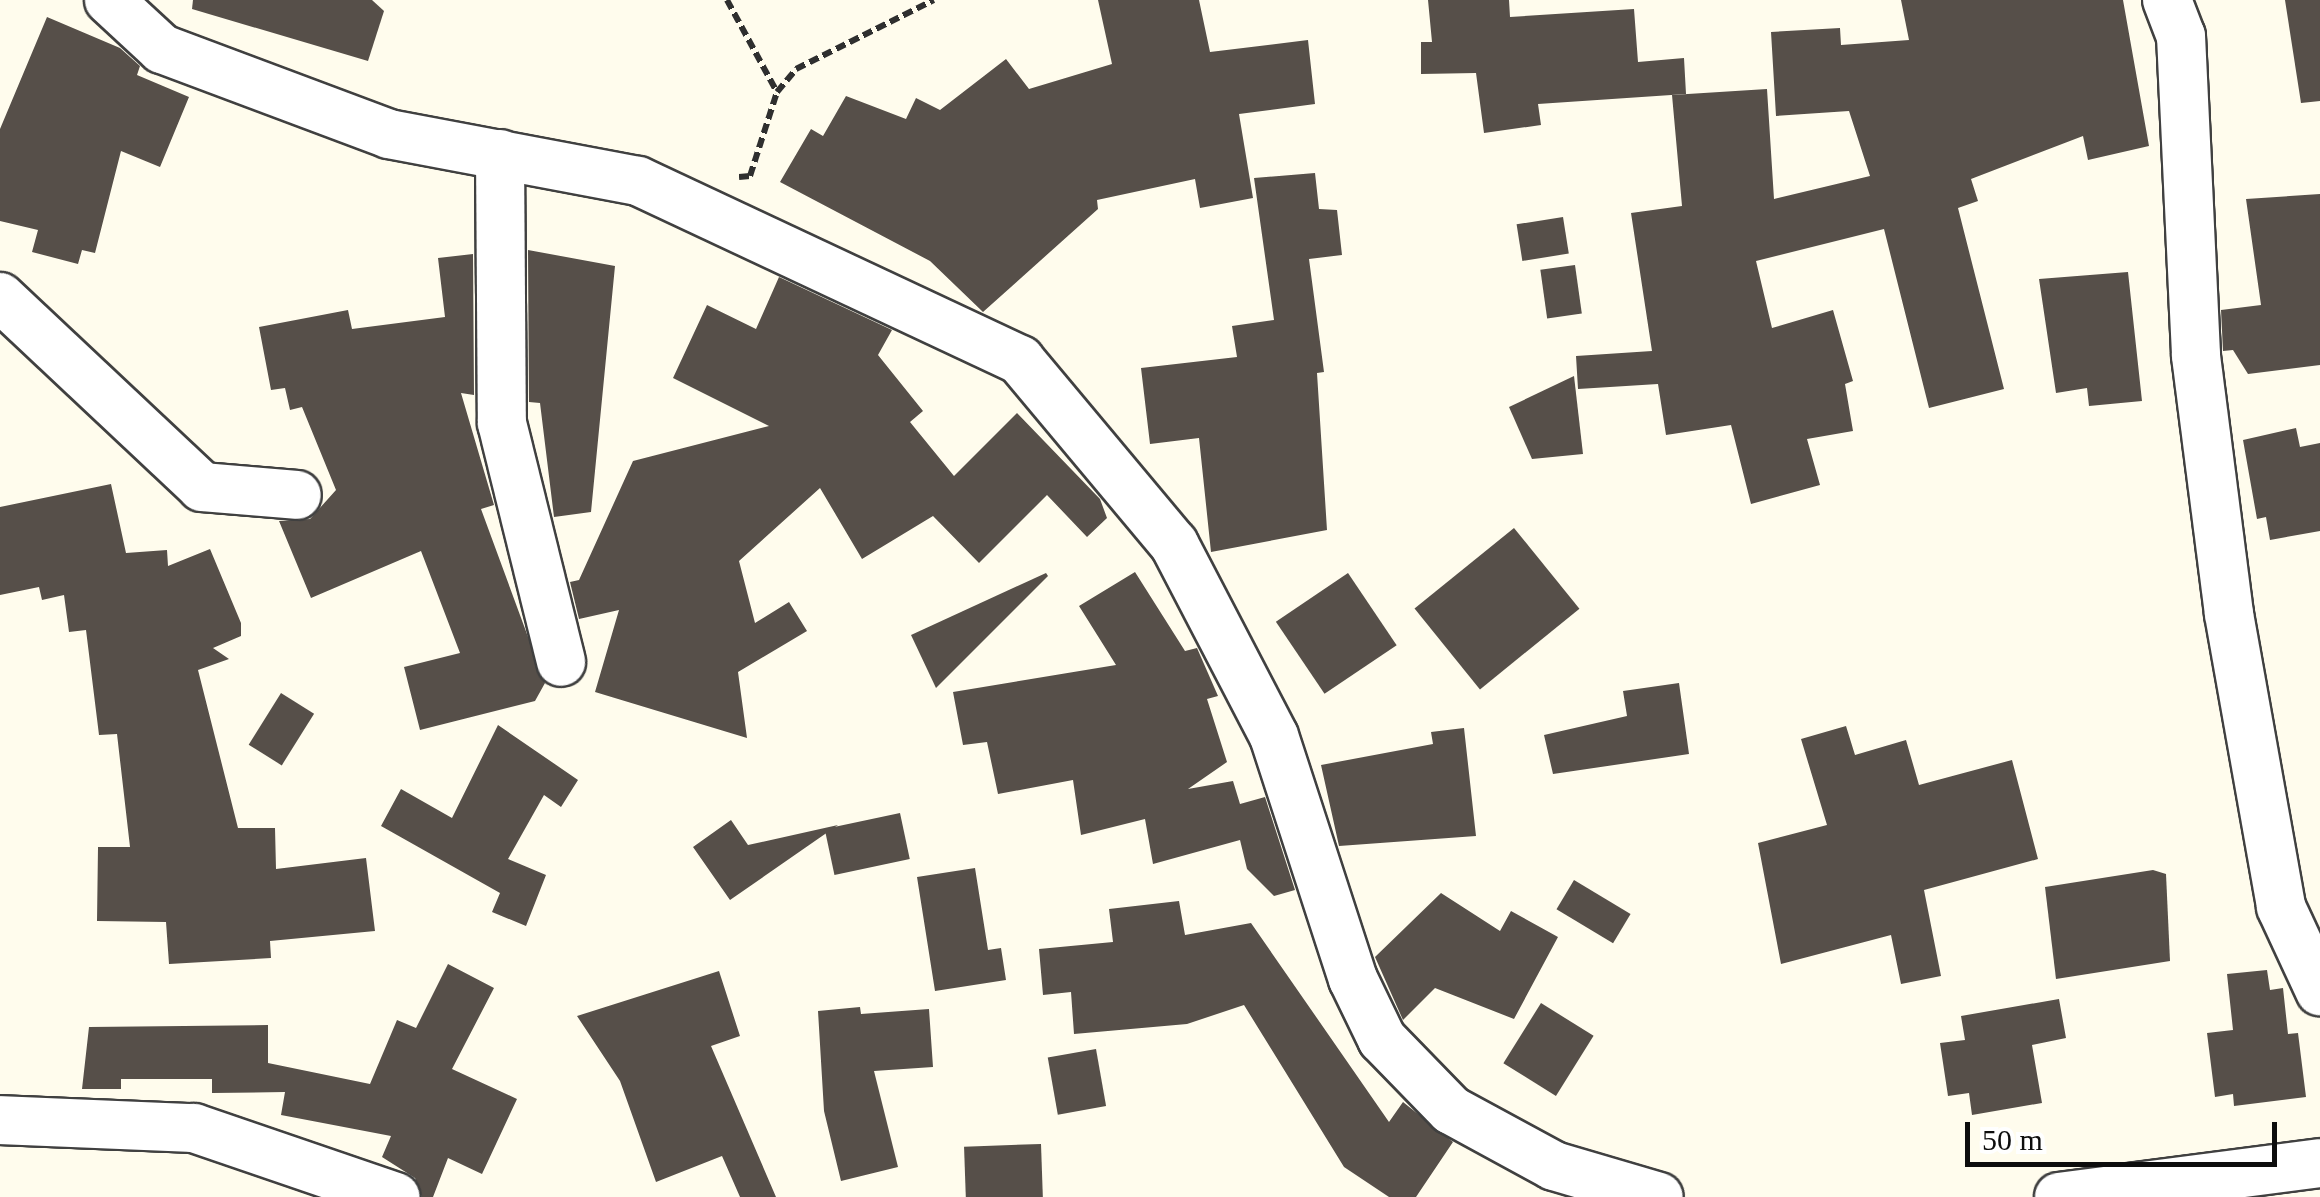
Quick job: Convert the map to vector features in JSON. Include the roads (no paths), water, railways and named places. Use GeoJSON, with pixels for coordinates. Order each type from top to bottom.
{"type":"FeatureCollection","features":[{"type":"Feature","properties":{"kind":"street"},"geometry":{"type":"LineString","coordinates":[[109,0],[162,49],[389,134],[638,180],[1020,360],[1174,544],[1274,736],[1353,979],[1382,1040],[1451,1110],[1553,1182],[1659,1197]]}},
{"type":"Feature","properties":{"kind":"street"},"geometry":{"type":"LineString","coordinates":[[2167,0],[2181,36],[2196,356],[2228,614],[2281,907],[2320,991]]}},
{"type":"Feature","properties":{"kind":"street"},"geometry":{"type":"LineString","coordinates":[[500,154],[502,423],[561,662]]}},
{"type":"Feature","properties":{"kind":"street"},"geometry":{"type":"LineString","coordinates":[[0,298],[202,487],[296,495]]}},
{"type":"Feature","properties":{"kind":"street"},"geometry":{"type":"LineString","coordinates":[[0,1120],[194,1128],[395,1197]]}},
{"type":"Feature","properties":{"kind":"street"},"geometry":{"type":"LineString","coordinates":[[2058,1197],[2320,1163]]}}]}
